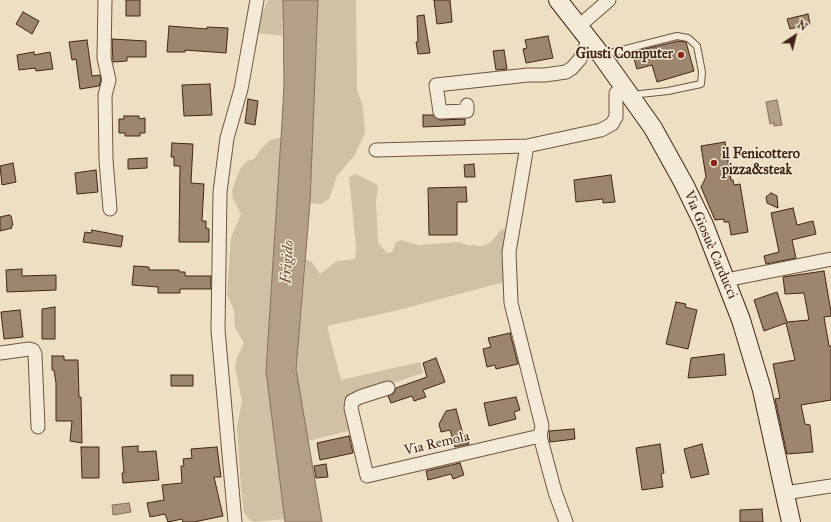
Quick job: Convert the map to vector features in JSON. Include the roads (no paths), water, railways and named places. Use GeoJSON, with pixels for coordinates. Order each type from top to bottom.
{"type":"FeatureCollection","features":[{"type":"Feature","properties":{"kind":"main road","name":"Via Giosuè Carducci"},"geometry":{"type":"LineString","coordinates":[[558,0],[601,55],[653,128],[684,184],[726,280],[741,320],[762,390],[791,522]]}},
{"type":"Feature","properties":{"kind":"street"},"geometry":{"type":"LineString","coordinates":[[105,0],[104,58],[109,80],[105,95],[106,160],[110,209]]}},
{"type":"Feature","properties":{"kind":"street"},"geometry":{"type":"LineString","coordinates":[[235,522],[218,330],[220,192],[227,138],[241,89],[257,0]]}},
{"type":"Feature","properties":{"kind":"street"},"geometry":{"type":"LineString","coordinates":[[467,105],[467,111],[440,112],[436,85],[566,72],[580,59],[584,33],[609,0]]}},
{"type":"Feature","properties":{"kind":"street"},"geometry":{"type":"LineString","coordinates":[[376,150],[527,146],[601,130],[612,124],[616,117],[616,94],[626,90]]}},
{"type":"Feature","properties":{"kind":"street"},"geometry":{"type":"LineString","coordinates":[[527,146],[509,252],[511,303],[542,426],[540,436],[555,492],[566,522]]}},
{"type":"Feature","properties":{"kind":"street"},"geometry":{"type":"LineString","coordinates":[[726,280],[830,258]]}},
{"type":"Feature","properties":{"kind":"street"},"geometry":{"type":"LineString","coordinates":[[0,353],[32,350],[34,354],[38,427]]}},
{"type":"Feature","properties":{"kind":"street","name":"Via Remola"},"geometry":{"type":"LineString","coordinates":[[388,388],[360,397],[352,402],[350,408],[367,476],[540,436]]}},
{"type":"Feature","properties":{"kind":"street"},"geometry":{"type":"LineString","coordinates":[[785,493],[831,486]]}},
{"type":"Feature","properties":{"kind":"lane"},"geometry":{"type":"LineString","coordinates":[[601,55],[677,36],[688,38],[697,46],[702,72],[701,84],[668,91],[626,90]]}},
{"type":"Feature","properties":{"kind":"water","name":"Frigido"},"geometry":{"type":"Polygon","coordinates":[[[283,0],[318,0],[310,203],[296,369],[322,522],[285,522],[266,371],[284,86],[283,0]]]}},
{"type":"Feature","properties":{"kind":"water"},"geometry":{"type":"Polygon","coordinates":[[[777,100],[782,125],[774,126],[774,123],[770,124],[766,102],[777,100]]]}},
{"type":"Feature","properties":{"kind":"water"},"geometry":{"type":"Polygon","coordinates":[[[129,503],[131,512],[113,515],[112,505],[129,503]]]}},
{"type":"Feature","properties":{"kind":"place","name":"Giusti Computer"},"geometry":{"type":"Point","coordinates":[681,55]}},
{"type":"Feature","properties":{"kind":"place","name":"il Fenicottero pizza&steak"},"geometry":{"type":"Point","coordinates":[714,163]}}]}
